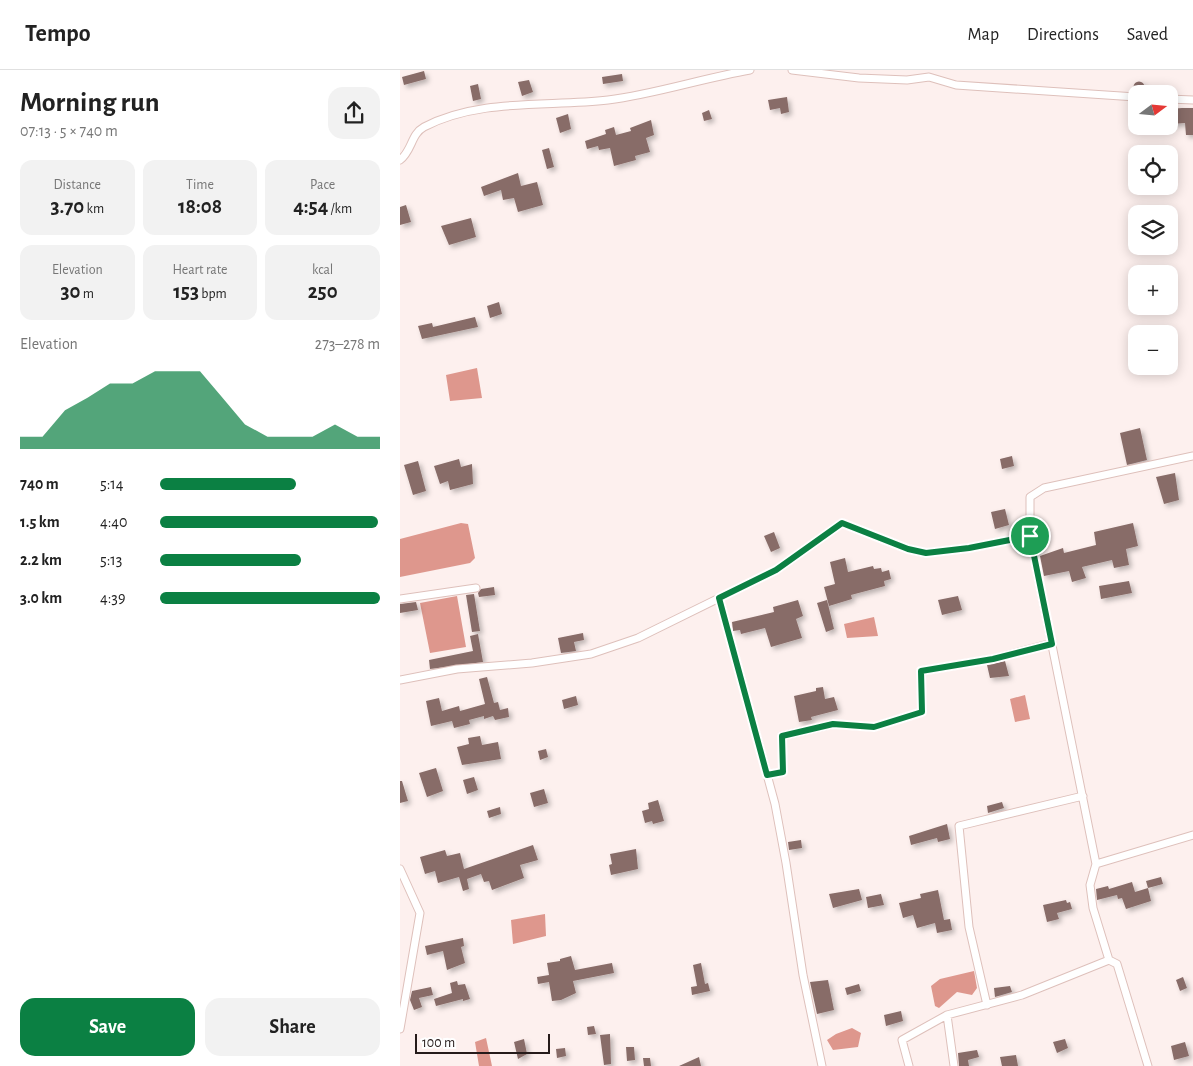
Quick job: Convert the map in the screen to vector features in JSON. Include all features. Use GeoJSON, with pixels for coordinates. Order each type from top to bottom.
{"type":"FeatureCollection","features":[{"type":"Feature","properties":{"kind":"street"},"geometry":{"type":"LineString","coordinates":[[400,160],[404,156],[417,130],[440,119],[490,108],[609,100],[750,70]]}},
{"type":"Feature","properties":{"kind":"street"},"geometry":{"type":"LineString","coordinates":[[792,70],[859,78],[906,80],[929,77],[956,85],[1128,96]]}},
{"type":"Feature","properties":{"kind":"street"},"geometry":{"type":"LineString","coordinates":[[1178,99],[1193,100]]}},
{"type":"Feature","properties":{"kind":"street"},"geometry":{"type":"LineString","coordinates":[[1148,1066],[1117,964],[1109,960],[1093,908],[1090,885],[1096,864],[1030,536],[1030,497],[1044,488],[1193,456]]}},
{"type":"Feature","properties":{"kind":"street"},"geometry":{"type":"LineString","coordinates":[[400,680],[457,669],[532,663],[591,654],[638,638],[776,570],[842,523],[908,549],[926,553],[969,548],[1030,536]]}},
{"type":"Feature","properties":{"kind":"street"},"geometry":{"type":"LineString","coordinates":[[400,599],[476,588]]}},
{"type":"Feature","properties":{"kind":"street"},"geometry":{"type":"LineString","coordinates":[[719,598],[767,775],[786,862],[803,975],[822,1066]]}},
{"type":"Feature","properties":{"kind":"street"},"geometry":{"type":"LineString","coordinates":[[767,775],[783,772],[782,736],[833,724],[874,727],[922,712],[921,671],[993,659],[1052,644]]}},
{"type":"Feature","properties":{"kind":"street"},"geometry":{"type":"LineString","coordinates":[[987,1005],[969,927],[959,826],[1083,796]]}},
{"type":"Feature","properties":{"kind":"street"},"geometry":{"type":"LineString","coordinates":[[1096,864],[1193,835]]}},
{"type":"Feature","properties":{"kind":"street"},"geometry":{"type":"LineString","coordinates":[[400,869],[420,913],[400,1029]]}},
{"type":"Feature","properties":{"kind":"street"},"geometry":{"type":"LineString","coordinates":[[908,1066],[902,1040],[948,1015],[1022,995],[1109,960]]}},
{"type":"Feature","properties":{"kind":"street"},"geometry":{"type":"LineString","coordinates":[[948,1015],[954,1066]]}},
{"type":"Feature","properties":{"kind":"shaded area"},"geometry":{"type":"Polygon","coordinates":[[[477,368],[482,398],[450,401],[446,375],[477,368]]]}},
{"type":"Feature","properties":{"kind":"shaded area"},"geometry":{"type":"Polygon","coordinates":[[[461,523],[468,524],[475,558],[470,563],[400,577],[400,539],[461,523]]]}},
{"type":"Feature","properties":{"kind":"shaded area"},"geometry":{"type":"Polygon","coordinates":[[[457,596],[466,647],[430,653],[420,603],[457,596]]]}},
{"type":"Feature","properties":{"kind":"shaded area"},"geometry":{"type":"Polygon","coordinates":[[[874,617],[878,636],[847,638],[844,624],[874,617]]]}},
{"type":"Feature","properties":{"kind":"shaded area"},"geometry":{"type":"Polygon","coordinates":[[[1025,695],[1030,719],[1015,722],[1010,699],[1025,695]]]}},
{"type":"Feature","properties":{"kind":"shaded area"},"geometry":{"type":"Polygon","coordinates":[[[545,914],[546,936],[513,944],[511,920],[545,914]]]}},
{"type":"Feature","properties":{"kind":"shaded area"},"geometry":{"type":"Polygon","coordinates":[[[974,971],[977,988],[972,995],[957,992],[939,1008],[935,1006],[931,986],[940,979],[974,971]]]}},
{"type":"Feature","properties":{"kind":"shaded area"},"geometry":{"type":"Polygon","coordinates":[[[852,1028],[861,1033],[858,1047],[833,1050],[827,1040],[836,1034],[852,1028]]]}},
{"type":"Feature","properties":{"kind":"shaded area"},"geometry":{"type":"Polygon","coordinates":[[[486,1038],[492,1066],[479,1066],[475,1042],[486,1038]]]}},
{"type":"Feature","properties":{"kind":"building"},"geometry":{"type":"Polygon","coordinates":[[[424,71],[426,79],[404,85],[402,77],[424,71]]]}},
{"type":"Feature","properties":{"kind":"building"},"geometry":{"type":"Polygon","coordinates":[[[622,74],[623,81],[603,84],[602,77],[622,74]]]}},
{"type":"Feature","properties":{"kind":"building"},"geometry":{"type":"Polygon","coordinates":[[[529,80],[533,92],[522,96],[518,82],[529,80]]]}},
{"type":"Feature","properties":{"kind":"building"},"geometry":{"type":"Polygon","coordinates":[[[1137,82],[1144,85],[1134,85],[1137,82]]]}},
{"type":"Feature","properties":{"kind":"building"},"geometry":{"type":"Polygon","coordinates":[[[478,84],[481,99],[473,101],[470,86],[478,84]]]}},
{"type":"Feature","properties":{"kind":"building"},"geometry":{"type":"Polygon","coordinates":[[[787,97],[789,112],[781,114],[780,108],[770,110],[768,100],[787,97]]]}},
{"type":"Feature","properties":{"kind":"building"},"geometry":{"type":"Polygon","coordinates":[[[1178,108],[1193,108],[1193,135],[1186,135],[1185,123],[1178,124],[1178,108]]]}},
{"type":"Feature","properties":{"kind":"building"},"geometry":{"type":"Polygon","coordinates":[[[709,110],[712,119],[704,121],[702,113],[709,110]]]}},
{"type":"Feature","properties":{"kind":"building"},"geometry":{"type":"Polygon","coordinates":[[[568,114],[571,129],[560,133],[556,118],[568,114]]]}},
{"type":"Feature","properties":{"kind":"building"},"geometry":{"type":"Polygon","coordinates":[[[651,120],[654,135],[646,138],[650,152],[635,156],[636,160],[614,166],[610,148],[599,150],[598,146],[587,149],[585,141],[606,134],[605,130],[614,127],[616,135],[631,131],[630,128],[651,120]]]}},
{"type":"Feature","properties":{"kind":"building"},"geometry":{"type":"Polygon","coordinates":[[[549,148],[554,167],[547,169],[542,150],[549,148]]]}},
{"type":"Feature","properties":{"kind":"building"},"geometry":{"type":"Polygon","coordinates":[[[518,173],[521,186],[537,182],[543,205],[518,212],[514,198],[503,200],[501,190],[484,196],[481,187],[518,173]]]}},
{"type":"Feature","properties":{"kind":"building"},"geometry":{"type":"Polygon","coordinates":[[[406,205],[411,222],[400,225],[400,207],[406,205]]]}},
{"type":"Feature","properties":{"kind":"building"},"geometry":{"type":"Polygon","coordinates":[[[471,218],[476,237],[449,245],[441,226],[471,218]]]}},
{"type":"Feature","properties":{"kind":"building"},"geometry":{"type":"Polygon","coordinates":[[[499,302],[502,314],[490,318],[487,306],[499,302]]]}},
{"type":"Feature","properties":{"kind":"building"},"geometry":{"type":"Polygon","coordinates":[[[475,317],[478,327],[422,339],[418,326],[432,323],[433,327],[475,317]]]}},
{"type":"Feature","properties":{"kind":"building"},"geometry":{"type":"Polygon","coordinates":[[[1140,428],[1147,460],[1127,465],[1120,433],[1140,428]]]}},
{"type":"Feature","properties":{"kind":"building"},"geometry":{"type":"Polygon","coordinates":[[[1012,456],[1014,466],[1002,469],[1000,459],[1012,456]]]}},
{"type":"Feature","properties":{"kind":"building"},"geometry":{"type":"Polygon","coordinates":[[[459,459],[461,467],[472,464],[473,484],[450,490],[448,481],[440,484],[434,466],[459,459]]]}},
{"type":"Feature","properties":{"kind":"building"},"geometry":{"type":"Polygon","coordinates":[[[418,461],[426,491],[413,495],[404,465],[418,461]]]}},
{"type":"Feature","properties":{"kind":"building"},"geometry":{"type":"Polygon","coordinates":[[[1175,473],[1179,500],[1164,504],[1156,477],[1175,473]]]}},
{"type":"Feature","properties":{"kind":"building"},"geometry":{"type":"Polygon","coordinates":[[[1005,509],[1009,525],[995,529],[991,512],[1005,509]]]}},
{"type":"Feature","properties":{"kind":"building"},"geometry":{"type":"Polygon","coordinates":[[[1133,523],[1138,546],[1126,549],[1129,565],[1114,568],[1112,560],[1082,567],[1086,578],[1072,582],[1069,571],[1044,576],[1040,556],[1063,548],[1064,553],[1096,545],[1094,532],[1133,523]]]}},
{"type":"Feature","properties":{"kind":"building"},"geometry":{"type":"Polygon","coordinates":[[[774,532],[780,548],[771,552],[764,536],[774,532]]]}},
{"type":"Feature","properties":{"kind":"building"},"geometry":{"type":"Polygon","coordinates":[[[845,558],[848,572],[873,566],[874,569],[881,568],[882,572],[889,570],[891,579],[884,581],[885,586],[851,595],[852,599],[829,606],[824,587],[835,584],[830,562],[845,558]]]}},
{"type":"Feature","properties":{"kind":"building"},"geometry":{"type":"Polygon","coordinates":[[[1129,581],[1132,593],[1101,599],[1099,586],[1129,581]]]}},
{"type":"Feature","properties":{"kind":"building"},"geometry":{"type":"Polygon","coordinates":[[[494,587],[495,595],[479,597],[478,593],[481,589],[494,587]]]}},
{"type":"Feature","properties":{"kind":"building"},"geometry":{"type":"Polygon","coordinates":[[[474,594],[480,631],[472,632],[466,595],[474,594]]]}},
{"type":"Feature","properties":{"kind":"building"},"geometry":{"type":"Polygon","coordinates":[[[958,596],[962,610],[942,615],[938,600],[958,596]]]}},
{"type":"Feature","properties":{"kind":"building"},"geometry":{"type":"Polygon","coordinates":[[[798,600],[803,616],[796,619],[802,638],[771,647],[765,628],[741,634],[740,630],[733,631],[732,622],[774,612],[773,607],[798,600]]]}},
{"type":"Feature","properties":{"kind":"building"},"geometry":{"type":"Polygon","coordinates":[[[827,600],[834,629],[826,632],[817,603],[827,600]]]}},
{"type":"Feature","properties":{"kind":"building"},"geometry":{"type":"Polygon","coordinates":[[[416,602],[418,610],[400,613],[400,604],[416,602]]]}},
{"type":"Feature","properties":{"kind":"building"},"geometry":{"type":"Polygon","coordinates":[[[583,633],[584,640],[574,642],[576,651],[561,653],[558,638],[583,633]]]}},
{"type":"Feature","properties":{"kind":"building"},"geometry":{"type":"Polygon","coordinates":[[[478,634],[483,662],[430,669],[429,660],[473,651],[470,636],[478,634]]]}},
{"type":"Feature","properties":{"kind":"building"},"geometry":{"type":"Polygon","coordinates":[[[1005,661],[1009,676],[990,678],[987,665],[1005,661]]]}},
{"type":"Feature","properties":{"kind":"building"},"geometry":{"type":"Polygon","coordinates":[[[487,677],[494,703],[498,702],[500,710],[508,708],[509,717],[495,720],[493,716],[484,719],[484,716],[469,720],[470,724],[454,728],[452,721],[431,726],[426,701],[439,698],[442,711],[459,706],[460,711],[485,704],[479,679],[487,677]]]}},
{"type":"Feature","properties":{"kind":"building"},"geometry":{"type":"Polygon","coordinates":[[[823,687],[825,699],[834,697],[838,710],[811,717],[812,720],[799,722],[794,696],[816,691],[816,688],[823,687]]]}},
{"type":"Feature","properties":{"kind":"building"},"geometry":{"type":"Polygon","coordinates":[[[576,696],[578,705],[564,709],[562,700],[576,696]]]}},
{"type":"Feature","properties":{"kind":"building"},"geometry":{"type":"Polygon","coordinates":[[[480,736],[482,745],[498,742],[501,759],[462,765],[457,747],[469,744],[468,738],[480,736]]]}},
{"type":"Feature","properties":{"kind":"building"},"geometry":{"type":"Polygon","coordinates":[[[546,749],[548,757],[540,760],[538,751],[546,749]]]}},
{"type":"Feature","properties":{"kind":"building"},"geometry":{"type":"Polygon","coordinates":[[[436,768],[443,791],[427,797],[419,773],[436,768]]]}},
{"type":"Feature","properties":{"kind":"building"},"geometry":{"type":"Polygon","coordinates":[[[474,777],[478,790],[467,794],[463,780],[474,777]]]}},
{"type":"Feature","properties":{"kind":"building"},"geometry":{"type":"Polygon","coordinates":[[[400,781],[402,781],[408,801],[400,803],[400,781]]]}},
{"type":"Feature","properties":{"kind":"building"},"geometry":{"type":"Polygon","coordinates":[[[544,789],[548,803],[534,807],[530,793],[544,789]]]}},
{"type":"Feature","properties":{"kind":"building"},"geometry":{"type":"Polygon","coordinates":[[[658,800],[664,821],[653,824],[652,821],[645,823],[642,811],[649,809],[648,803],[658,800]]]}},
{"type":"Feature","properties":{"kind":"building"},"geometry":{"type":"Polygon","coordinates":[[[1002,802],[1004,808],[988,813],[987,806],[1002,802]]]}},
{"type":"Feature","properties":{"kind":"building"},"geometry":{"type":"Polygon","coordinates":[[[500,807],[501,814],[489,818],[487,811],[500,807]]]}},
{"type":"Feature","properties":{"kind":"building"},"geometry":{"type":"Polygon","coordinates":[[[947,824],[950,839],[938,842],[937,838],[911,845],[909,836],[947,824]]]}},
{"type":"Feature","properties":{"kind":"building"},"geometry":{"type":"Polygon","coordinates":[[[801,840],[802,848],[789,850],[788,842],[801,840]]]}},
{"type":"Feature","properties":{"kind":"building"},"geometry":{"type":"Polygon","coordinates":[[[533,845],[538,860],[520,865],[524,878],[492,890],[489,881],[484,882],[481,874],[467,879],[469,889],[463,891],[459,877],[438,883],[435,871],[425,874],[420,857],[445,850],[447,856],[460,853],[464,869],[533,845]]]}},
{"type":"Feature","properties":{"kind":"building"},"geometry":{"type":"Polygon","coordinates":[[[636,849],[638,869],[611,875],[609,865],[612,864],[610,854],[636,849]]]}},
{"type":"Feature","properties":{"kind":"building"},"geometry":{"type":"Polygon","coordinates":[[[1161,877],[1163,884],[1148,888],[1146,881],[1161,877]]]}},
{"type":"Feature","properties":{"kind":"building"},"geometry":{"type":"Polygon","coordinates":[[[1132,882],[1135,892],[1148,888],[1151,901],[1126,909],[1122,898],[1118,899],[1117,895],[1097,900],[1096,889],[1108,886],[1109,889],[1132,882]]]}},
{"type":"Feature","properties":{"kind":"building"},"geometry":{"type":"Polygon","coordinates":[[[859,889],[862,900],[833,908],[829,894],[859,889]]]}},
{"type":"Feature","properties":{"kind":"building"},"geometry":{"type":"Polygon","coordinates":[[[938,890],[944,920],[950,919],[952,930],[937,933],[935,923],[917,928],[913,915],[903,918],[899,903],[921,898],[920,894],[938,890]]]}},
{"type":"Feature","properties":{"kind":"building"},"geometry":{"type":"Polygon","coordinates":[[[881,894],[884,905],[868,908],[866,897],[881,894]]]}},
{"type":"Feature","properties":{"kind":"building"},"geometry":{"type":"Polygon","coordinates":[[[1066,900],[1067,903],[1070,902],[1072,909],[1057,913],[1059,919],[1047,922],[1043,905],[1066,900]]]}},
{"type":"Feature","properties":{"kind":"building"},"geometry":{"type":"Polygon","coordinates":[[[463,938],[464,946],[461,947],[465,963],[447,970],[443,951],[427,955],[425,946],[463,938]]]}},
{"type":"Feature","properties":{"kind":"building"},"geometry":{"type":"Polygon","coordinates":[[[571,956],[575,970],[612,963],[614,973],[573,981],[576,993],[561,1000],[552,1001],[549,982],[538,984],[537,977],[549,975],[547,963],[560,961],[560,959],[571,956]]]}},
{"type":"Feature","properties":{"kind":"building"},"geometry":{"type":"Polygon","coordinates":[[[701,963],[705,984],[708,983],[710,991],[692,995],[691,987],[697,986],[693,965],[701,963]]]}},
{"type":"Feature","properties":{"kind":"building"},"geometry":{"type":"Polygon","coordinates":[[[1183,977],[1187,988],[1180,991],[1176,980],[1183,977]]]}},
{"type":"Feature","properties":{"kind":"building"},"geometry":{"type":"Polygon","coordinates":[[[828,980],[834,1010],[817,1014],[810,982],[828,980]]]}},
{"type":"Feature","properties":{"kind":"building"},"geometry":{"type":"Polygon","coordinates":[[[457,981],[458,985],[465,984],[470,999],[436,1006],[434,999],[452,993],[450,983],[457,981]]]}},
{"type":"Feature","properties":{"kind":"building"},"geometry":{"type":"Polygon","coordinates":[[[859,984],[861,991],[847,995],[845,988],[859,984]]]}},
{"type":"Feature","properties":{"kind":"building"},"geometry":{"type":"Polygon","coordinates":[[[1010,986],[1012,992],[995,997],[994,988],[1010,986]]]}},
{"type":"Feature","properties":{"kind":"building"},"geometry":{"type":"Polygon","coordinates":[[[431,987],[433,995],[419,998],[422,1007],[414,1010],[410,1000],[412,991],[431,987]]]}},
{"type":"Feature","properties":{"kind":"building"},"geometry":{"type":"Polygon","coordinates":[[[901,1011],[903,1021],[886,1026],[884,1015],[901,1011]]]}},
{"type":"Feature","properties":{"kind":"building"},"geometry":{"type":"Polygon","coordinates":[[[594,1026],[596,1034],[588,1035],[587,1027],[594,1026]]]}},
{"type":"Feature","properties":{"kind":"building"},"geometry":{"type":"Polygon","coordinates":[[[610,1034],[611,1064],[604,1065],[600,1035],[610,1034]]]}},
{"type":"Feature","properties":{"kind":"building"},"geometry":{"type":"Polygon","coordinates":[[[524,1039],[527,1054],[518,1059],[514,1042],[524,1039]]]}},
{"type":"Feature","properties":{"kind":"building"},"geometry":{"type":"Polygon","coordinates":[[[1065,1039],[1068,1048],[1057,1053],[1053,1042],[1065,1039]]]}},
{"type":"Feature","properties":{"kind":"building"},"geometry":{"type":"Polygon","coordinates":[[[1185,1042],[1189,1056],[1174,1060],[1171,1046],[1185,1042]]]}},
{"type":"Feature","properties":{"kind":"building"},"geometry":{"type":"Polygon","coordinates":[[[626,1047],[634,1047],[635,1060],[627,1061],[626,1047]]]}},
{"type":"Feature","properties":{"kind":"building"},"geometry":{"type":"Polygon","coordinates":[[[565,1048],[566,1056],[557,1058],[556,1049],[565,1048]]]}},
{"type":"Feature","properties":{"kind":"building"},"geometry":{"type":"Polygon","coordinates":[[[977,1050],[979,1057],[968,1060],[969,1066],[959,1066],[958,1053],[977,1050]]]}},
{"type":"Feature","properties":{"kind":"building"},"geometry":{"type":"Polygon","coordinates":[[[1016,1055],[1018,1066],[1002,1066],[1000,1057],[1016,1055]]]}},
{"type":"Feature","properties":{"kind":"building"},"geometry":{"type":"Polygon","coordinates":[[[699,1057],[701,1066],[679,1066],[699,1057]]]}},
{"type":"Feature","properties":{"kind":"building"},"geometry":{"type":"Polygon","coordinates":[[[643,1058],[650,1058],[651,1066],[644,1066],[643,1058]]]}},
{"type":"Feature","properties":{"kind":"route"},"geometry":{"type":"LineString","coordinates":[[842,523],[908,549],[926,553],[969,548],[1030,536],[1052,644],[993,659],[921,671],[922,712],[874,727],[833,724],[782,736],[783,772],[767,775],[719,598],[776,570],[842,523]]}}]}
